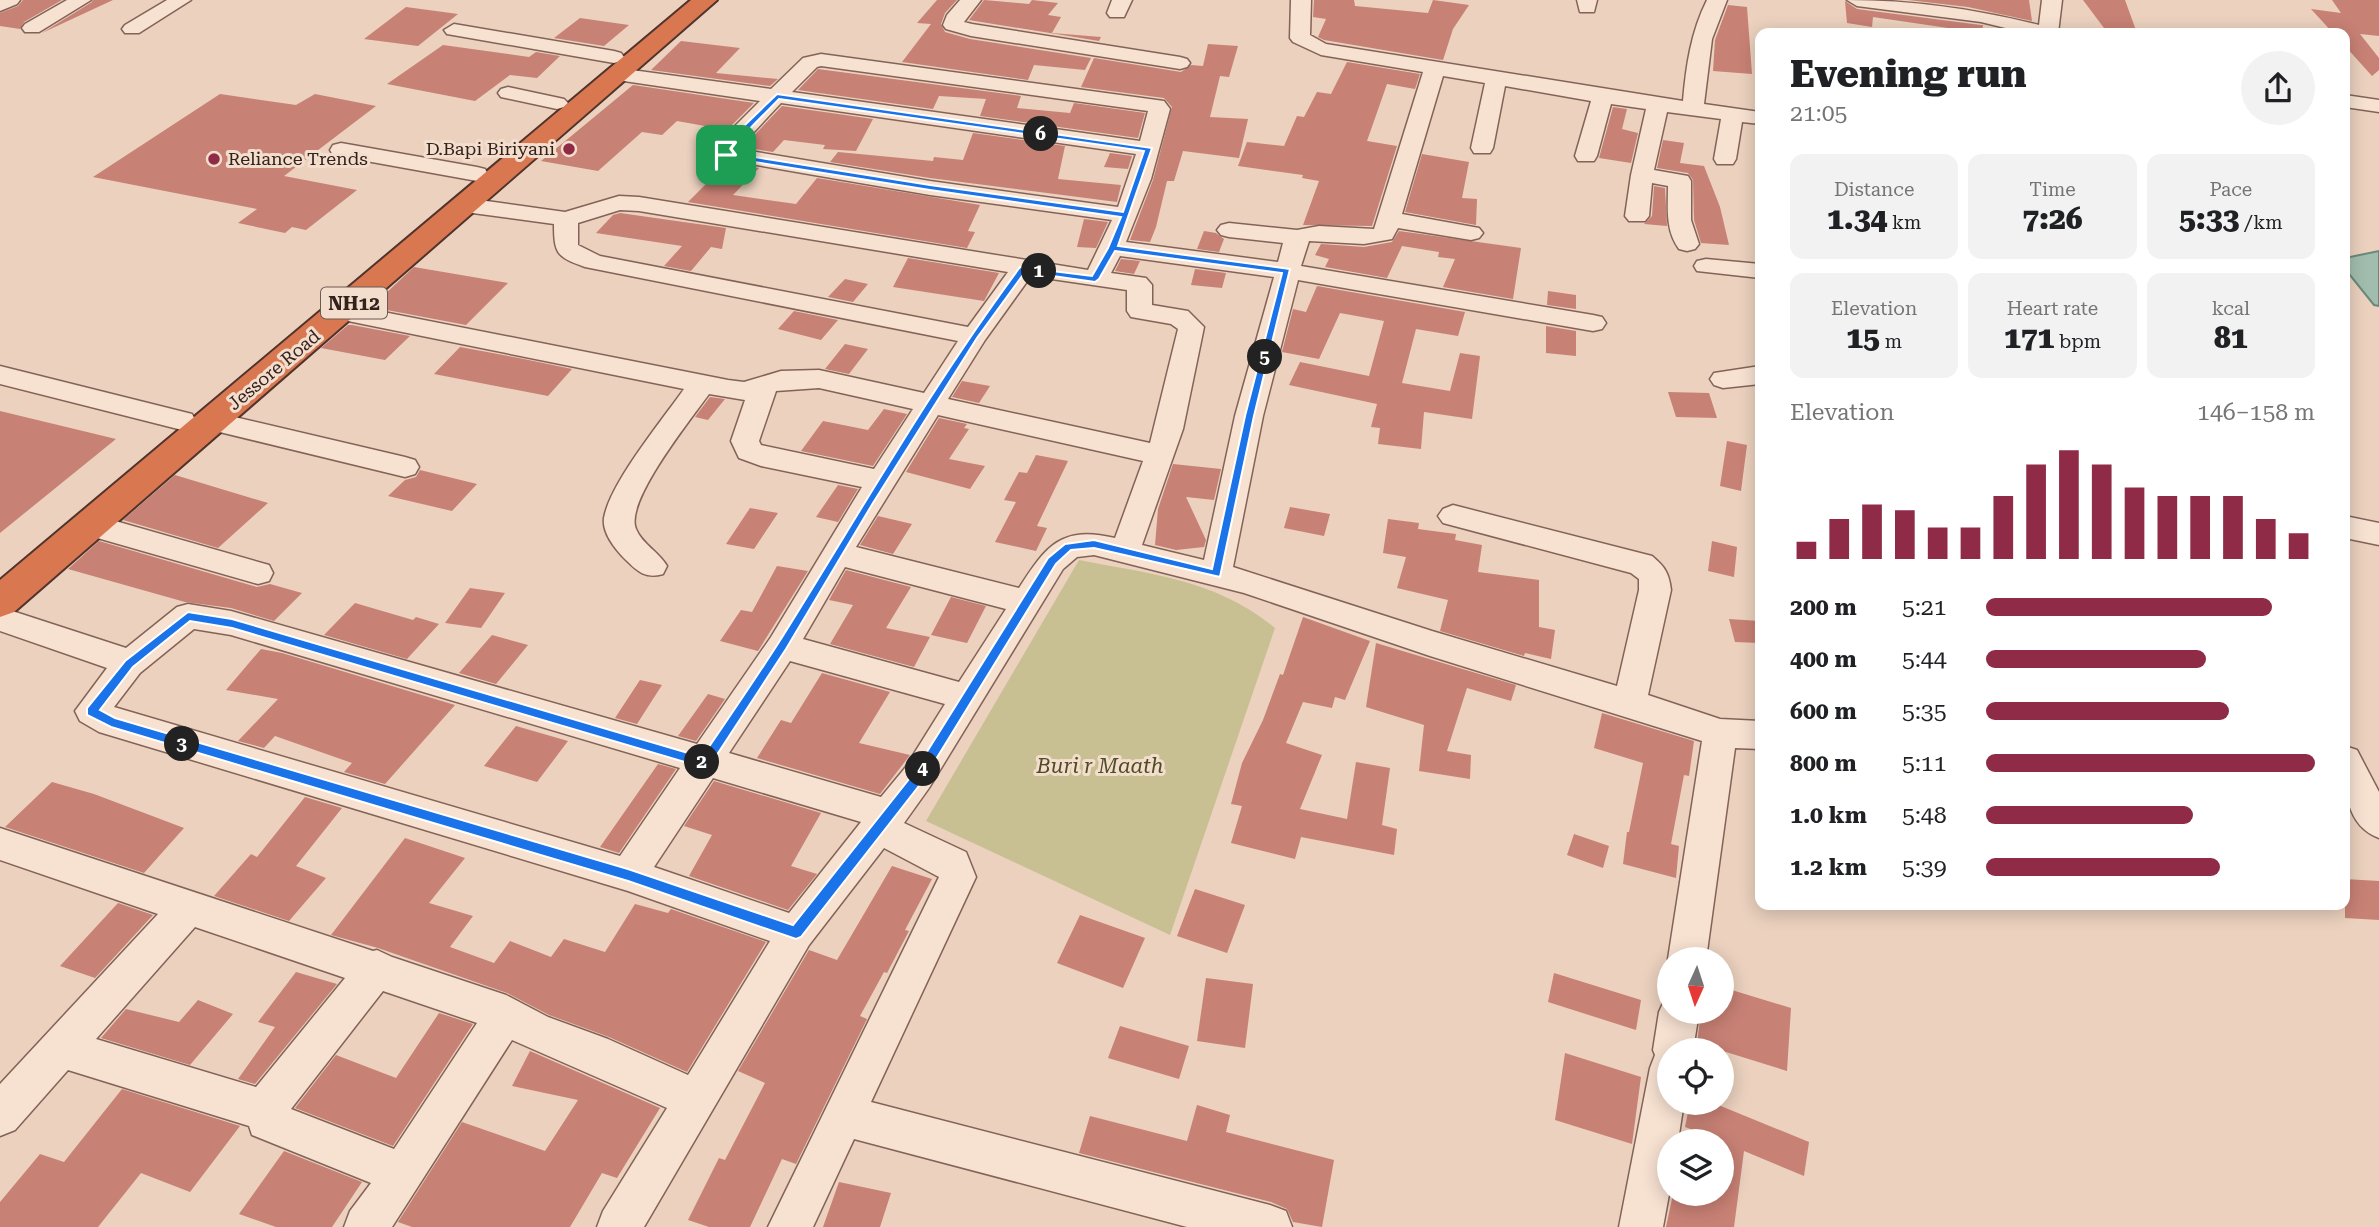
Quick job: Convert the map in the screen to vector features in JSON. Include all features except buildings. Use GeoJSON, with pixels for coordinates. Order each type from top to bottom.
{"type":"FeatureCollection","features":[{"type":"Feature","properties":{"kind":"highway","name":"Jessore Road"},"geometry":{"type":"LineString","coordinates":[[0,602],[343,312],[465,205],[685,0]]}},
{"type":"Feature","properties":{"kind":"highway","name":"Jessore Road"},"geometry":{"type":"LineString","coordinates":[[0,575],[477,174],[557,103],[615,66],[705,0]]}},
{"type":"Feature","properties":{"kind":"street"},"geometry":{"type":"LineString","coordinates":[[0,5],[10,0]]}},
{"type":"Feature","properties":{"kind":"street"},"geometry":{"type":"LineString","coordinates":[[32,28],[82,0]]}},
{"type":"Feature","properties":{"kind":"street"},"geometry":{"type":"LineString","coordinates":[[132,29],[181,0]]}},
{"type":"Feature","properties":{"kind":"street"},"geometry":{"type":"LineString","coordinates":[[971,0],[957,15],[954,25],[1100,52],[1180,63]]}},
{"type":"Feature","properties":{"kind":"street"},"geometry":{"type":"LineString","coordinates":[[1301,0],[1300,38],[1321,49],[1603,96],[1755,117]]}},
{"type":"Feature","properties":{"kind":"street"},"geometry":{"type":"LineString","coordinates":[[1693,109],[1697,61],[1704,32],[1717,0]]}},
{"type":"Feature","properties":{"kind":"street"},"geometry":{"type":"LineString","coordinates":[[2049,28],[2052,0]]}},
{"type":"Feature","properties":{"kind":"street"},"geometry":{"type":"LineString","coordinates":[[1867,1],[1981,16],[2028,28]]}},
{"type":"Feature","properties":{"kind":"street"},"geometry":{"type":"LineString","coordinates":[[454,30],[615,66],[777,96],[1149,149]]}},
{"type":"Feature","properties":{"kind":"street"},"geometry":{"type":"LineString","coordinates":[[1095,279],[1113,248],[1126,215],[1149,149],[1159,109],[1127,101],[821,60],[810,62],[725,149],[724,153],[930,188],[1126,215]]}},
{"type":"Feature","properties":{"kind":"street"},"geometry":{"type":"LineString","coordinates":[[1229,230],[1297,237],[1320,232],[1379,236],[1384,234],[1435,67]]}},
{"type":"Feature","properties":{"kind":"street"},"geometry":{"type":"LineString","coordinates":[[1482,148],[1496,77]]}},
{"type":"Feature","properties":{"kind":"street"},"geometry":{"type":"LineString","coordinates":[[508,93],[557,103]]}},
{"type":"Feature","properties":{"kind":"street"},"geometry":{"type":"LineString","coordinates":[[1586,156],[1603,96]]}},
{"type":"Feature","properties":{"kind":"street"},"geometry":{"type":"LineString","coordinates":[[2350,102],[2379,106]]}},
{"type":"Feature","properties":{"kind":"street"},"geometry":{"type":"LineString","coordinates":[[1637,216],[1658,104]]}},
{"type":"Feature","properties":{"kind":"street"},"geometry":{"type":"LineString","coordinates":[[1725,159],[1733,114]]}},
{"type":"Feature","properties":{"kind":"street"},"geometry":{"type":"LineString","coordinates":[[341,150],[477,174]]}},
{"type":"Feature","properties":{"kind":"street"},"geometry":{"type":"LineString","coordinates":[[1643,176],[1680,181],[1679,220],[1687,244]]}},
{"type":"Feature","properties":{"kind":"street"},"geometry":{"type":"LineString","coordinates":[[465,205],[566,219],[619,203],[639,204],[1023,269],[1137,283],[1140,285],[1140,311],[1179,317],[1191,327],[1168,429],[1125,551]]}},
{"type":"Feature","properties":{"kind":"street"},"geometry":{"type":"LineString","coordinates":[[566,219],[566,248],[577,256],[594,262],[974,336]]}},
{"type":"Feature","properties":{"kind":"street"},"geometry":{"type":"LineString","coordinates":[[1389,219],[1471,233]]}},
{"type":"Feature","properties":{"kind":"street"},"geometry":{"type":"LineString","coordinates":[[1216,574],[1250,416],[1297,237]]}},
{"type":"Feature","properties":{"kind":"street"},"geometry":{"type":"LineString","coordinates":[[1113,248],[1287,271],[1593,323]]}},
{"type":"Feature","properties":{"kind":"street"},"geometry":{"type":"LineString","coordinates":[[1706,266],[1755,271]]}},
{"type":"Feature","properties":{"kind":"street"},"geometry":{"type":"LineString","coordinates":[[628,875],[782,646],[974,336],[1023,269]]}},
{"type":"Feature","properties":{"kind":"street"},"geometry":{"type":"LineString","coordinates":[[343,312],[745,391],[763,388],[781,380],[819,379],[1159,455]]}},
{"type":"Feature","properties":{"kind":"street"},"geometry":{"type":"LineString","coordinates":[[0,375],[182,421]]}},
{"type":"Feature","properties":{"kind":"street"},"geometry":{"type":"LineString","coordinates":[[1723,379],[1755,376]]}},
{"type":"Feature","properties":{"kind":"street"},"geometry":{"type":"LineString","coordinates":[[652,566],[622,533],[619,518],[644,469],[702,384]]}},
{"type":"Feature","properties":{"kind":"street"},"geometry":{"type":"LineString","coordinates":[[763,388],[745,441],[749,451],[761,456],[882,481]]}},
{"type":"Feature","properties":{"kind":"street"},"geometry":{"type":"LineString","coordinates":[[213,421],[405,467]]}},
{"type":"Feature","properties":{"kind":"street"},"geometry":{"type":"LineString","coordinates":[[1453,516],[1641,564],[1654,575],[1655,590],[1630,703]]}},
{"type":"Feature","properties":{"kind":"street"},"geometry":{"type":"LineString","coordinates":[[91,526],[258,573]]}},
{"type":"Feature","properties":{"kind":"street"},"geometry":{"type":"LineString","coordinates":[[2350,528],[2379,534]]}},
{"type":"Feature","properties":{"kind":"street"},"geometry":{"type":"LineString","coordinates":[[619,1227],[796,933],[917,778],[1052,561],[1069,547],[1094,544],[1216,574],[1720,733],[1755,735]]}},
{"type":"Feature","properties":{"kind":"street"},"geometry":{"type":"LineString","coordinates":[[838,554],[1027,601]]}},
{"type":"Feature","properties":{"kind":"street"},"geometry":{"type":"LineString","coordinates":[[790,1227],[958,877],[953,864],[885,821],[705,763],[232,623],[188,616],[129,664],[92,711],[111,722],[628,875],[796,933]]}},
{"type":"Feature","properties":{"kind":"street"},"geometry":{"type":"LineString","coordinates":[[0,619],[104,652],[129,664]]}},
{"type":"Feature","properties":{"kind":"street"},"geometry":{"type":"LineString","coordinates":[[782,646],[967,697]]}},
{"type":"Feature","properties":{"kind":"street"},"geometry":{"type":"LineString","coordinates":[[1689,947],[1720,733]]}},
{"type":"Feature","properties":{"kind":"street"},"geometry":{"type":"LineString","coordinates":[[2350,773],[2367,817]]}},
{"type":"Feature","properties":{"kind":"street"},"geometry":{"type":"LineString","coordinates":[[0,844],[377,968],[506,1014],[537,1031],[594,1053],[696,1100]]}},
{"type":"Feature","properties":{"kind":"street"},"geometry":{"type":"LineString","coordinates":[[0,1115],[189,907]]}},
{"type":"Feature","properties":{"kind":"street"},"geometry":{"type":"LineString","coordinates":[[264,1110],[377,968]]}},
{"type":"Feature","properties":{"kind":"street"},"geometry":{"type":"LineString","coordinates":[[366,1227],[506,1014]]}},
{"type":"Feature","properties":{"kind":"street"},"geometry":{"type":"LineString","coordinates":[[61,1048],[264,1110]]}},
{"type":"Feature","properties":{"kind":"street"},"geometry":{"type":"LineString","coordinates":[[264,1110],[267,1120],[403,1174]]}},
{"type":"Feature","properties":{"kind":"street"},"geometry":{"type":"LineString","coordinates":[[1641,1227],[1661,1115]]}},
{"type":"Feature","properties":{"kind":"street"},"geometry":{"type":"LineString","coordinates":[[844,1116],[1270,1227]]}},
{"type":"Feature","properties":{"kind":"green space","name":"Buri r Maath"},"geometry":{"type":"Polygon","coordinates":[[[1079,560],[1157,575],[1207,589],[1253,612],[1275,628],[1170,935],[926,821],[1079,560]]]}},
{"type":"Feature","properties":{"kind":"shaded area"},"geometry":{"type":"Polygon","coordinates":[[[2379,251],[2379,306],[2374,305],[2350,275],[2350,257],[2379,251]]]}},
{"type":"Feature","properties":{"kind":"place","name":"D.Bapi Biriyani"},"geometry":{"type":"Point","coordinates":[569,149]}},
{"type":"Feature","properties":{"kind":"place","name":"Reliance Trends"},"geometry":{"type":"Point","coordinates":[214,159]}},
{"type":"Feature","properties":{"kind":"route"},"geometry":{"type":"LineString","coordinates":[[726,155],[723,151],[777,96],[1149,149],[1126,215],[1113,248],[1287,271],[1250,416],[1216,574],[1094,544],[1069,547],[1052,561],[917,778],[873,838],[796,933],[628,875],[111,722],[92,711],[129,664],[188,616],[232,623],[705,763],[782,646],[869,500],[974,336],[1023,269],[1095,279],[1113,248],[1126,215],[930,188],[726,155]]}}]}
